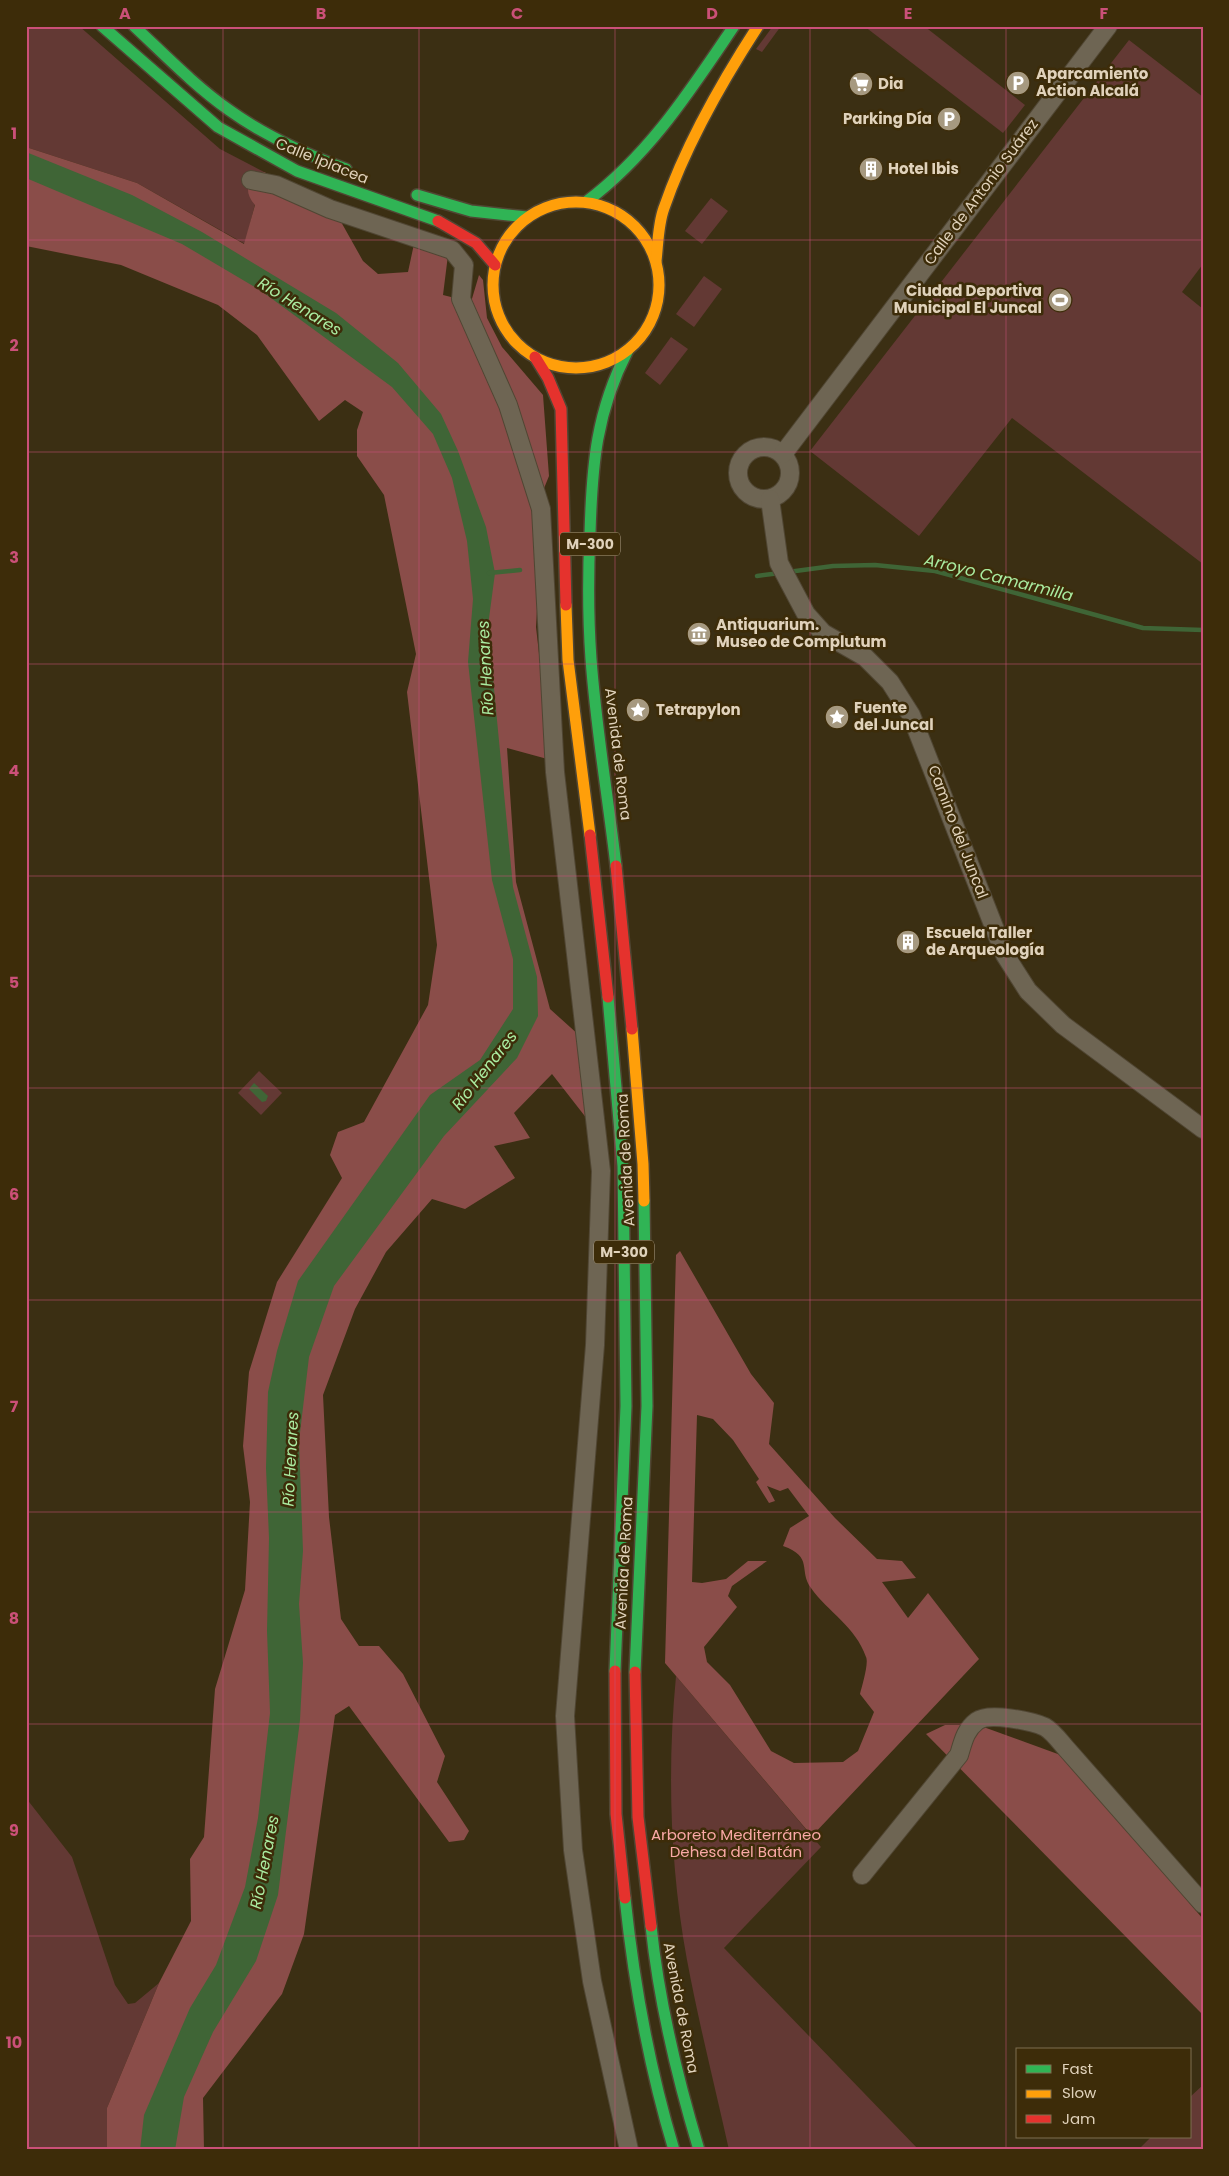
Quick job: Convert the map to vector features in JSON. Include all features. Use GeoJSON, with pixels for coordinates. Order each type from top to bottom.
{"type":"FeatureCollection","features":[{"type":"Feature","properties":{"kind":"main road","name":"Calle Iplacea"},"geometry":{"type":"LineString","coordinates":[[102,26],[218,127],[297,171],[440,222],[476,243],[495,265]]}},
{"type":"Feature","properties":{"kind":"main road","name":"Calle Iplacea"},"geometry":{"type":"LineString","coordinates":[[134,26],[214,99],[258,128],[318,159],[353,172]]}},
{"type":"Feature","properties":{"kind":"main road"},"geometry":{"type":"LineString","coordinates":[[586,202],[605,189],[648,148],[734,26]]}},
{"type":"Feature","properties":{"kind":"main road","name":"M-300"},"geometry":{"type":"LineString","coordinates":[[656,261],[641,232],[616,212],[586,202],[556,204],[527,217],[507,238],[495,265],[493,292],[499,318],[514,340],[535,357],[566,368],[598,365],[628,350],[645,332],[656,310],[659,285],[656,261],[663,210],[694,137],[737,58],[758,26]]}},
{"type":"Feature","properties":{"kind":"main road"},"geometry":{"type":"LineString","coordinates":[[406,191],[441,204],[484,214],[527,217]]}},
{"type":"Feature","properties":{"kind":"main road","name":"Avenida de Roma"},"geometry":{"type":"LineString","coordinates":[[628,350],[614,378],[602,413],[592,474],[588,589],[591,660],[624,929],[644,1173],[648,1406],[635,1644],[638,1817],[656,1974],[684,2099],[699,2150]]}},
{"type":"Feature","properties":{"kind":"main road","name":"Avenida de Roma"},"geometry":{"type":"LineString","coordinates":[[535,357],[548,378],[561,410],[568,660],[602,932],[623,1166],[626,1406],[615,1646],[616,1814],[634,1980],[660,2104],[674,2150]]}},
{"type":"Feature","properties":{"kind":"street","name":"Calle de Antonio Suárez"},"geometry":{"type":"LineString","coordinates":[[783,454],[1108,26]]}},
{"type":"Feature","properties":{"kind":"street"},"geometry":{"type":"LineString","coordinates":[[251,180],[276,185],[330,209],[452,250],[464,265],[461,299],[508,405],[541,509],[555,772],[601,1171],[595,1346],[565,1716],[573,1850],[592,1981],[629,2150]]}},
{"type":"Feature","properties":{"kind":"street"},"geometry":{"type":"LineString","coordinates":[[757,448],[771,448],[783,454],[790,466],[790,480],[783,493],[770,499],[757,499],[745,492],[739,480],[738,466],[746,454],[757,448]]}},
{"type":"Feature","properties":{"kind":"street","name":"Camino del Juncal"},"geometry":{"type":"LineString","coordinates":[[770,499],[779,563],[806,614],[823,633],[865,657],[890,682],[911,715],[1005,955],[1028,990],[1063,1025],[1203,1129]]}},
{"type":"Feature","properties":{"kind":"street"},"geometry":{"type":"LineString","coordinates":[[862,1875],[959,1755],[967,1731],[978,1720],[989,1717],[1011,1719],[1045,1728],[1064,1746],[1203,1904]]}},
{"type":"Feature","properties":{"kind":"green space"},"geometry":{"type":"Polygon","coordinates":[[[26,26],[79,26],[220,149],[264,172],[251,178],[255,204],[245,244],[137,183],[26,147],[26,26]]]}},
{"type":"Feature","properties":{"kind":"green space"},"geometry":{"type":"Polygon","coordinates":[[[773,26],[781,26],[762,52],[756,49],[773,26]]]}},
{"type":"Feature","properties":{"kind":"green space"},"geometry":{"type":"Polygon","coordinates":[[[864,26],[924,26],[1025,105],[1003,133],[864,26]]]}},
{"type":"Feature","properties":{"kind":"green space","name":"Ciudad Deportiva Municipal El Juncal"},"geometry":{"type":"Polygon","coordinates":[[[1129,40],[1203,97],[1203,264],[1182,292],[1203,309],[1203,564],[1012,418],[919,536],[810,451],[1129,40]]]}},
{"type":"Feature","properties":{"kind":"green space"},"geometry":{"type":"Polygon","coordinates":[[[711,198],[728,211],[702,244],[685,231],[711,198]]]}},
{"type":"Feature","properties":{"kind":"green space"},"geometry":{"type":"Polygon","coordinates":[[[704,276],[722,289],[694,327],[676,314],[704,276]]]}},
{"type":"Feature","properties":{"kind":"green space"},"geometry":{"type":"Polygon","coordinates":[[[671,337],[688,349],[660,385],[645,373],[671,337]]]}},
{"type":"Feature","properties":{"kind":"green space"},"geometry":{"type":"Polygon","coordinates":[[[259,1071],[282,1093],[261,1115],[238,1093],[259,1071]]]}},
{"type":"Feature","properties":{"kind":"green space","name":"Arboreto Mediterráneo Dehesa del Batán"},"geometry":{"type":"Polygon","coordinates":[[[676,1676],[821,1847],[724,1948],[919,2150],[729,2150],[702,2032],[681,1925],[674,1854],[671,1783],[676,1676]]]}},
{"type":"Feature","properties":{"kind":"green space"},"geometry":{"type":"Polygon","coordinates":[[[26,1798],[72,1857],[115,1985],[128,2004],[135,2003],[159,1983],[107,2108],[107,2150],[26,2150],[26,1798]]]}},
{"type":"Feature","properties":{"kind":"green space"},"geometry":{"type":"Polygon","coordinates":[[[1203,2085],[1203,2150],[1138,2150],[1150,2138],[1192,2138],[1192,2095],[1203,2085]]]}},
{"type":"Feature","properties":{"kind":"shaded area"},"geometry":{"type":"Polygon","coordinates":[[[26,147],[137,183],[244,244],[255,205],[250,198],[248,185],[251,178],[264,172],[331,204],[363,261],[378,274],[408,272],[414,244],[448,255],[443,295],[471,302],[479,275],[483,280],[487,318],[502,347],[543,395],[549,476],[536,508],[539,579],[536,627],[551,760],[507,748],[516,882],[550,1009],[580,1036],[591,1124],[552,1074],[514,1113],[530,1138],[494,1146],[515,1178],[465,1209],[432,1199],[386,1252],[355,1309],[323,1395],[329,1517],[341,1619],[359,1646],[379,1646],[403,1674],[445,1756],[437,1782],[469,1831],[464,1840],[449,1842],[349,1706],[335,1715],[304,1934],[282,1994],[203,2098],[204,2150],[107,2150],[107,2108],[159,1983],[191,1921],[190,1859],[204,1837],[215,1689],[245,1590],[250,1502],[243,1446],[249,1372],[277,1282],[342,1178],[330,1155],[338,1132],[364,1122],[428,1005],[437,945],[407,692],[416,654],[384,495],[357,456],[357,430],[363,412],[345,400],[319,421],[257,335],[218,305],[121,265],[26,246],[26,147]]]}},
{"type":"Feature","properties":{"kind":"shaded area"},"geometry":{"type":"Polygon","coordinates":[[[680,1251],[751,1374],[774,1403],[769,1444],[835,1518],[877,1559],[902,1561],[916,1578],[882,1582],[908,1618],[928,1593],[979,1659],[812,1836],[665,1663],[676,1255],[680,1251]],[[697,1415],[692,1582],[702,1583],[726,1579],[748,1561],[767,1561],[732,1586],[728,1596],[737,1607],[704,1647],[707,1662],[730,1685],[771,1751],[794,1763],[843,1762],[858,1751],[874,1712],[860,1694],[866,1669],[866,1657],[849,1628],[811,1588],[807,1581],[802,1559],[793,1550],[783,1546],[790,1528],[809,1516],[788,1488],[780,1491],[767,1486],[775,1501],[769,1503],[756,1482],[759,1479],[733,1440],[713,1419],[697,1415]]]}},
{"type":"Feature","properties":{"kind":"shaded area"},"geometry":{"type":"Polygon","coordinates":[[[945,1725],[978,1725],[1066,1757],[1203,1919],[1203,2015],[926,1734],[945,1725]]]}},
{"type":"Feature","properties":{"kind":"water","name":"Río Henares"},"geometry":{"type":"Polygon","coordinates":[[[26,152],[132,195],[202,232],[336,313],[398,363],[441,414],[458,451],[486,527],[495,573],[488,626],[513,887],[537,977],[538,1016],[517,1058],[444,1136],[334,1286],[309,1357],[299,1441],[303,1551],[299,1604],[303,1663],[300,1720],[278,1895],[256,1961],[213,2032],[184,2097],[175,2150],[140,2150],[144,2115],[190,2008],[216,1965],[245,1887],[258,1818],[270,1713],[267,1631],[269,1538],[266,1468],[268,1392],[277,1351],[298,1281],[430,1095],[480,1060],[513,1009],[513,959],[492,880],[468,662],[473,599],[467,541],[452,478],[433,434],[392,387],[260,290],[182,244],[26,178],[26,152]]]}},
{"type":"Feature","properties":{"kind":"water"},"geometry":{"type":"Polygon","coordinates":[[[254,1083],[268,1096],[266,1101],[262,1102],[249,1089],[254,1083]]]}},
{"type":"Feature","properties":{"kind":"waterway","name":"Arroyo Camarmilla"},"geometry":{"type":"LineString","coordinates":[[788,572],[833,566],[875,565],[935,571],[1143,628],[1203,630]]}},
{"type":"Feature","properties":{"kind":"waterway","name":"Arroyo Camarmilla"},"geometry":{"type":"LineString","coordinates":[[489,573],[520,570]]}},
{"type":"Feature","properties":{"kind":"waterway","name":"Arroyo Camarmilla"},"geometry":{"type":"LineString","coordinates":[[757,576],[780,573]]}},
{"type":"Feature","properties":{"kind":"traffic: fast"},"geometry":{"type":"LineString","coordinates":[[102,26],[218,127],[297,171],[438,221]]}},
{"type":"Feature","properties":{"kind":"traffic: fast"},"geometry":{"type":"LineString","coordinates":[[134,26],[216,101],[257,128],[286,144],[346,169]]}},
{"type":"Feature","properties":{"kind":"traffic: fast"},"geometry":{"type":"LineString","coordinates":[[586,202],[609,184],[649,143],[684,98],[734,26]]}},
{"type":"Feature","properties":{"kind":"traffic: fast"},"geometry":{"type":"LineString","coordinates":[[417,195],[471,211],[527,217]]}},
{"type":"Feature","properties":{"kind":"traffic: fast"},"geometry":{"type":"LineString","coordinates":[[616,866],[593,685],[589,628],[589,564],[592,484],[602,417],[617,373],[628,350]]}},
{"type":"Feature","properties":{"kind":"traffic: fast"},"geometry":{"type":"LineString","coordinates":[[608,997],[623,1166],[626,1406],[615,1671]]}},
{"type":"Feature","properties":{"kind":"traffic: fast"},"geometry":{"type":"LineString","coordinates":[[635,1672],[647,1406],[644,1201]]}},
{"type":"Feature","properties":{"kind":"traffic: fast"},"geometry":{"type":"LineString","coordinates":[[625,1898],[633,1962],[650,2056],[674,2150]]}},
{"type":"Feature","properties":{"kind":"traffic: fast"},"geometry":{"type":"LineString","coordinates":[[651,1926],[654,1954],[670,2039],[683,2095],[699,2150]]}},
{"type":"Feature","properties":{"kind":"traffic: slow"},"geometry":{"type":"LineString","coordinates":[[656,261],[659,227],[673,184],[705,114],[758,26]]}},
{"type":"Feature","properties":{"kind":"traffic: slow"},"geometry":{"type":"LineString","coordinates":[[576,202],[600,206],[615,212],[640,233],[649,246],[655,261],[659,285],[655,309],[649,324],[628,349],[615,358],[600,364],[576,368],[552,364],[537,358],[512,337],[503,324],[497,309],[493,285],[497,261],[503,246],[524,221],[537,212],[552,206],[576,202]]}},
{"type":"Feature","properties":{"kind":"traffic: slow"},"geometry":{"type":"LineString","coordinates":[[566,605],[568,660],[590,835]]}},
{"type":"Feature","properties":{"kind":"traffic: slow"},"geometry":{"type":"LineString","coordinates":[[632,1029],[643,1164],[644,1201]]}},
{"type":"Feature","properties":{"kind":"traffic: jam"},"geometry":{"type":"LineString","coordinates":[[438,221],[476,243],[495,265]]}},
{"type":"Feature","properties":{"kind":"traffic: jam"},"geometry":{"type":"LineString","coordinates":[[535,357],[548,378],[561,409],[566,605]]}},
{"type":"Feature","properties":{"kind":"traffic: jam"},"geometry":{"type":"LineString","coordinates":[[590,835],[608,997]]}},
{"type":"Feature","properties":{"kind":"traffic: jam"},"geometry":{"type":"LineString","coordinates":[[616,866],[632,1029]]}},
{"type":"Feature","properties":{"kind":"traffic: jam"},"geometry":{"type":"LineString","coordinates":[[615,1671],[616,1814],[625,1898]]}},
{"type":"Feature","properties":{"kind":"traffic: jam"},"geometry":{"type":"LineString","coordinates":[[635,1672],[638,1817],[651,1926]]}},
{"type":"Feature","properties":{"kind":"place","name":"Aparcamiento Action Alcalá"},"geometry":{"type":"Point","coordinates":[1018,83]}},
{"type":"Feature","properties":{"kind":"place","name":"Dia"},"geometry":{"type":"Point","coordinates":[861,84]}},
{"type":"Feature","properties":{"kind":"place","name":"Parking Día"},"geometry":{"type":"Point","coordinates":[949,119]}},
{"type":"Feature","properties":{"kind":"place","name":"Hotel Ibis"},"geometry":{"type":"Point","coordinates":[871,169]}},
{"type":"Feature","properties":{"kind":"place","name":"Ciudad Deportiva Municipal El Juncal"},"geometry":{"type":"Point","coordinates":[1060,300]}},
{"type":"Feature","properties":{"kind":"place","name":"Antiquarium. Museo de Complutum"},"geometry":{"type":"Point","coordinates":[699,634]}},
{"type":"Feature","properties":{"kind":"place","name":"Tetrapylon"},"geometry":{"type":"Point","coordinates":[638,710]}},
{"type":"Feature","properties":{"kind":"place","name":"Fuente del Juncal"},"geometry":{"type":"Point","coordinates":[837,717]}},
{"type":"Feature","properties":{"kind":"place","name":"Escuela Taller de Arqueología"},"geometry":{"type":"Point","coordinates":[908,942]}}]}
